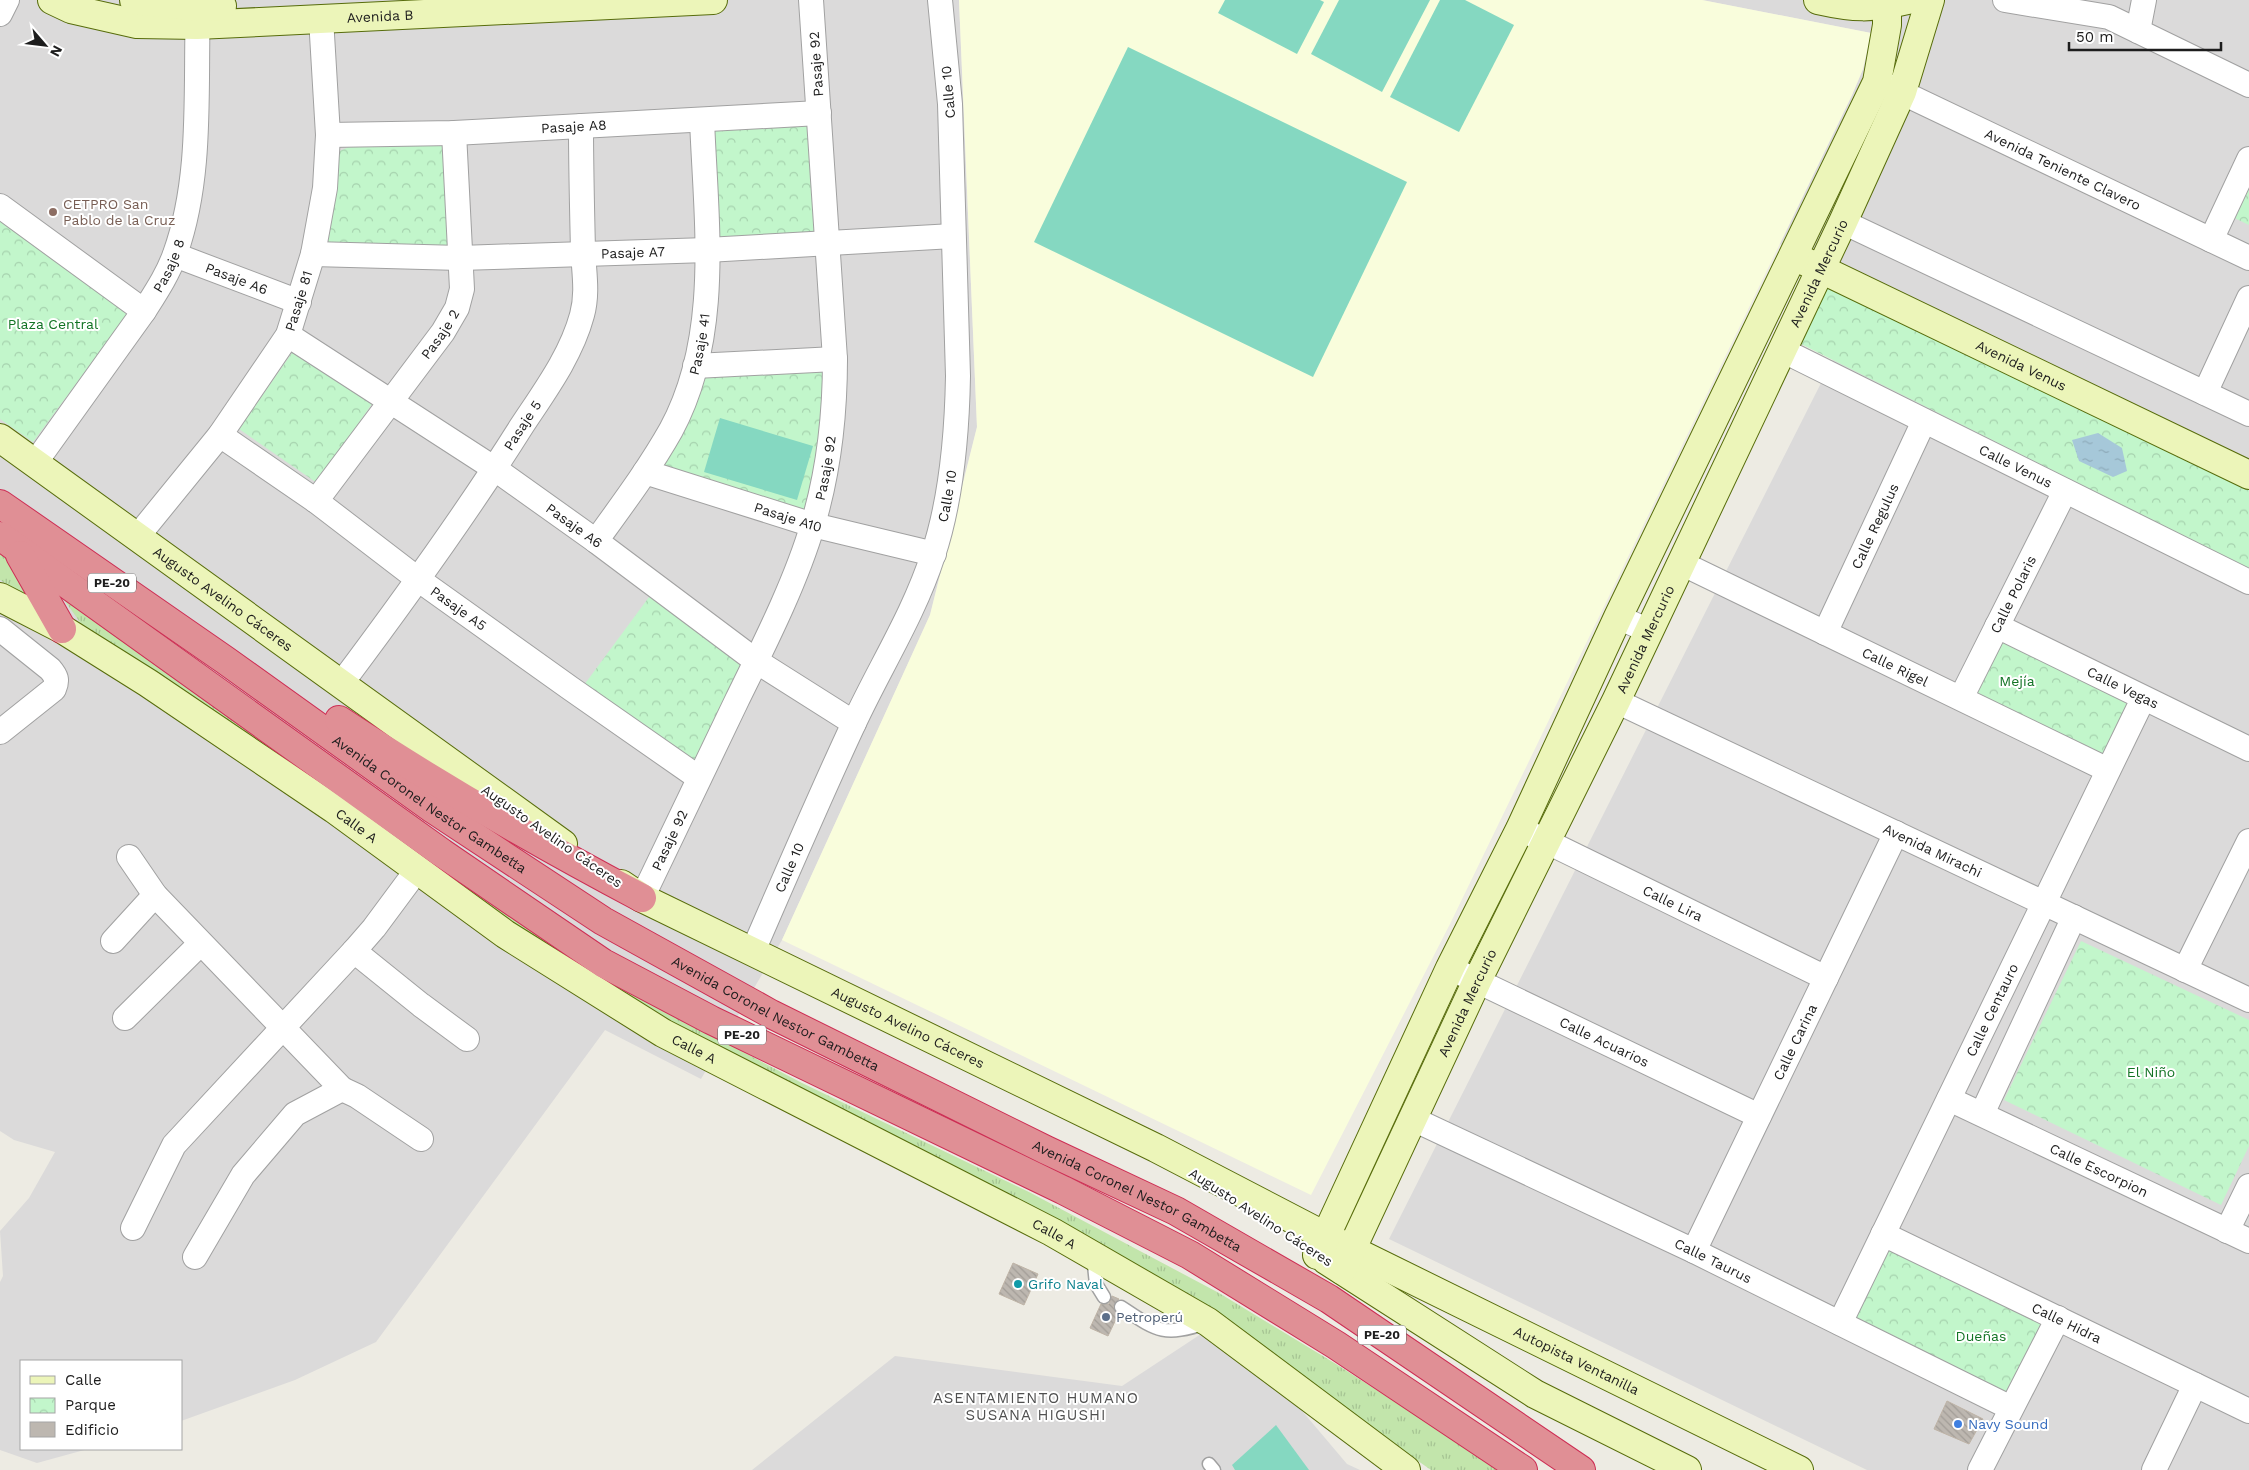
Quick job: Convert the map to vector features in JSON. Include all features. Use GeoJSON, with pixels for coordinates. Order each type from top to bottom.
{"type":"FeatureCollection","features":[{"type":"Feature","properties":{"kind":"highway","name":"Avenida Coronel Nestor Gambetta"},"geometry":{"type":"LineString","coordinates":[[0,504],[433,809],[603,921],[771,1014],[1038,1146],[1176,1211],[1329,1299],[1581,1470]]}},
{"type":"Feature","properties":{"kind":"highway","name":"Avenida Coronel Nestor Gambetta"},"geometry":{"type":"LineString","coordinates":[[8,541],[442,853],[602,963],[711,1020],[1063,1190],[1190,1255],[1336,1345],[1524,1470]]}},
{"type":"Feature","properties":{"kind":"highway"},"geometry":{"type":"LineString","coordinates":[[8,541],[62,629]]}},
{"type":"Feature","properties":{"kind":"highway"},"geometry":{"type":"LineString","coordinates":[[224,660],[306,698],[421,774],[528,837],[642,898]]}},
{"type":"Feature","properties":{"kind":"street"},"geometry":{"type":"LineString","coordinates":[[0,14],[7,0]]}},
{"type":"Feature","properties":{"kind":"street","name":"Avenida B"},"geometry":{"type":"LineString","coordinates":[[52,0],[71,9],[137,24],[198,11],[324,5],[577,4],[714,0]]}},
{"type":"Feature","properties":{"kind":"street","name":"Avenida B"},"geometry":{"type":"LineString","coordinates":[[134,0],[198,11]]}},
{"type":"Feature","properties":{"kind":"street","name":"Pasaje 92"},"geometry":{"type":"LineString","coordinates":[[642,898],[756,661],[793,576],[813,525],[830,447],[835,398],[835,359],[829,244],[811,0]]}},
{"type":"Feature","properties":{"kind":"street","name":"Calle 10"},"geometry":{"type":"LineString","coordinates":[[753,952],[854,723],[918,594],[934,554],[943,517],[958,416],[958,376],[950,104],[940,0]]}},
{"type":"Feature","properties":{"kind":"street"},"geometry":{"type":"LineString","coordinates":[[1818,0],[1854,8],[1898,3]]}},
{"type":"Feature","properties":{"kind":"street","name":"Avenida Mercurio"},"geometry":{"type":"LineString","coordinates":[[1347,1260],[1477,981],[1616,701],[1843,222],[1902,92],[1930,0]]}},
{"type":"Feature","properties":{"kind":"street"},"geometry":{"type":"LineString","coordinates":[[2005,0],[2109,17],[2249,85]]}},
{"type":"Feature","properties":{"kind":"street"},"geometry":{"type":"LineString","coordinates":[[2138,31],[2144,0]]}},
{"type":"Feature","properties":{"kind":"street"},"geometry":{"type":"LineString","coordinates":[[1322,1245],[1450,968],[1520,829],[1618,617],[1877,82],[1887,25],[1898,3]]}},
{"type":"Feature","properties":{"kind":"street","name":"Pasaje 81"},"geometry":{"type":"LineString","coordinates":[[137,537],[220,436],[288,335],[313,254],[325,188],[328,135],[324,5]]}},
{"type":"Feature","properties":{"kind":"street","name":"Pasaje 8"},"geometry":{"type":"LineString","coordinates":[[35,464],[144,311],[160,286],[175,255],[185,217],[195,136],[198,11]]}},
{"type":"Feature","properties":{"kind":"street","name":"Avenida Teniente Clavero"},"geometry":{"type":"LineString","coordinates":[[1877,82],[1902,92],[2249,258]]}},
{"type":"Feature","properties":{"kind":"street","name":"Pasaje A8"},"geometry":{"type":"LineString","coordinates":[[328,135],[454,133],[819,113]]}},
{"type":"Feature","properties":{"kind":"street","name":"Pasaje 41"},"geometry":{"type":"LineString","coordinates":[[596,541],[646,472],[671,429],[682,406],[695,366],[701,341],[706,303],[707,250],[702,120]]}},
{"type":"Feature","properties":{"kind":"street","name":"Pasaje 5"},"geometry":{"type":"LineString","coordinates":[[341,684],[420,580],[495,469],[562,362],[573,340],[582,315],[587,291],[583,253],[581,126]]}},
{"type":"Feature","properties":{"kind":"street","name":"Pasaje 2"},"geometry":{"type":"LineString","coordinates":[[316,501],[390,400],[443,332],[457,308],[462,289],[454,133]]}},
{"type":"Feature","properties":{"kind":"street"},"geometry":{"type":"LineString","coordinates":[[2211,240],[2249,159]]}},
{"type":"Feature","properties":{"kind":"street"},"geometry":{"type":"LineString","coordinates":[[0,206],[144,311]]}},
{"type":"Feature","properties":{"kind":"street"},"geometry":{"type":"LineString","coordinates":[[1843,222],[2249,414]]}},
{"type":"Feature","properties":{"kind":"street","name":"Pasaje A7"},"geometry":{"type":"LineString","coordinates":[[313,254],[460,258],[707,250],[953,236]]}},
{"type":"Feature","properties":{"kind":"street","name":"Pasaje A6"},"geometry":{"type":"LineString","coordinates":[[175,255],[299,302]]}},
{"type":"Feature","properties":{"kind":"street","name":"Avenida Venus"},"geometry":{"type":"LineString","coordinates":[[1793,256],[2249,475]]}},
{"type":"Feature","properties":{"kind":"street"},"geometry":{"type":"LineString","coordinates":[[2205,393],[2249,298]]}},
{"type":"Feature","properties":{"kind":"street","name":"Pasaje A6"},"geometry":{"type":"LineString","coordinates":[[288,335],[495,469],[596,541],[756,661],[854,723]]}},
{"type":"Feature","properties":{"kind":"street","name":"Calle Venus"},"geometry":{"type":"LineString","coordinates":[[1782,350],[2249,582]]}},
{"type":"Feature","properties":{"kind":"street"},"geometry":{"type":"LineString","coordinates":[[695,366],[835,359]]}},
{"type":"Feature","properties":{"kind":"street","name":"Calle Regulus"},"geometry":{"type":"LineString","coordinates":[[1825,633],[1924,420]]}},
{"type":"Feature","properties":{"kind":"street","name":"Pasaje A5"},"geometry":{"type":"LineString","coordinates":[[220,436],[316,501],[420,580],[699,778]]}},
{"type":"Feature","properties":{"kind":"street","name":"Augusto Avelino Cáceres"},"geometry":{"type":"LineString","coordinates":[[0,438],[557,840],[642,898],[1156,1148],[1347,1260]]}},
{"type":"Feature","properties":{"kind":"street","name":"Pasaje A10"},"geometry":{"type":"LineString","coordinates":[[646,472],[813,525],[934,554]]}},
{"type":"Feature","properties":{"kind":"street","name":"Calle Polaris"},"geometry":{"type":"LineString","coordinates":[[1961,698],[2066,491]]}},
{"type":"Feature","properties":{"kind":"street","name":"Calle Rigel"},"geometry":{"type":"LineString","coordinates":[[1681,563],[2108,770]]}},
{"type":"Feature","properties":{"kind":"street","name":"Calle A"},"geometry":{"type":"LineString","coordinates":[[0,596],[62,629],[132,673],[326,803],[505,934],[663,1033],[1052,1232],[1208,1322],[1406,1470]]}},
{"type":"Feature","properties":{"kind":"street"},"geometry":{"type":"LineString","coordinates":[[1618,617],[1649,631]]}},
{"type":"Feature","properties":{"kind":"street","name":"Calle Vegas"},"geometry":{"type":"LineString","coordinates":[[1997,626],[2143,699],[2249,749]]}},
{"type":"Feature","properties":{"kind":"street"},"geometry":{"type":"LineString","coordinates":[[0,628],[56,676],[54,689],[0,732]]}},
{"type":"Feature","properties":{"kind":"street","name":"Calle Centauro"},"geometry":{"type":"LineString","coordinates":[[1840,1323],[2143,699]]}},
{"type":"Feature","properties":{"kind":"street","name":"Avenida Mirachi"},"geometry":{"type":"LineString","coordinates":[[1616,701],[2249,1000]]}},
{"type":"Feature","properties":{"kind":"street","name":"Calle Lira"},"geometry":{"type":"LineString","coordinates":[[1520,829],[1826,978]]}},
{"type":"Feature","properties":{"kind":"street","name":"Calle Carina"},"geometry":{"type":"LineString","coordinates":[[1694,1251],[1896,833]]}},
{"type":"Feature","properties":{"kind":"street"},"geometry":{"type":"LineString","coordinates":[[2186,970],[2249,841]]}},
{"type":"Feature","properties":{"kind":"street"},"geometry":{"type":"LineString","coordinates":[[129,857],[155,895],[200,944],[342,1088],[421,1139]]}},
{"type":"Feature","properties":{"kind":"street"},"geometry":{"type":"LineString","coordinates":[[133,1228],[174,1145],[354,951],[374,928],[417,870]]}},
{"type":"Feature","properties":{"kind":"street"},"geometry":{"type":"LineString","coordinates":[[113,941],[155,895]]}},
{"type":"Feature","properties":{"kind":"street"},"geometry":{"type":"LineString","coordinates":[[1982,1114],[2074,917]]}},
{"type":"Feature","properties":{"kind":"street"},"geometry":{"type":"LineString","coordinates":[[125,1018],[200,944]]}},
{"type":"Feature","properties":{"kind":"street"},"geometry":{"type":"LineString","coordinates":[[354,951],[467,1039]]}},
{"type":"Feature","properties":{"kind":"street","name":"Calle Acuarios"},"geometry":{"type":"LineString","coordinates":[[1450,968],[1759,1116]]}},
{"type":"Feature","properties":{"kind":"street"},"geometry":{"type":"LineString","coordinates":[[195,1257],[243,1175],[295,1114],[342,1088]]}},
{"type":"Feature","properties":{"kind":"street","name":"Calle Escorpion"},"geometry":{"type":"LineString","coordinates":[[1949,1098],[2249,1241]]}},
{"type":"Feature","properties":{"kind":"street","name":"Calle Taurus"},"geometry":{"type":"LineString","coordinates":[[1412,1119],[1694,1251],[2012,1408]]}},
{"type":"Feature","properties":{"kind":"street"},"geometry":{"type":"LineString","coordinates":[[2228,1231],[2249,1186]]}},
{"type":"Feature","properties":{"kind":"street","name":"Calle Hidra"},"geometry":{"type":"LineString","coordinates":[[1883,1234],[2249,1411]]}},
{"type":"Feature","properties":{"kind":"street"},"geometry":{"type":"LineString","coordinates":[[1347,1260],[1535,1394],[1687,1470]]}},
{"type":"Feature","properties":{"kind":"street","name":"Autopista Ventanilla"},"geometry":{"type":"LineString","coordinates":[[1347,1260],[1800,1470]]}},
{"type":"Feature","properties":{"kind":"street"},"geometry":{"type":"LineString","coordinates":[[1980,1470],[2058,1318]]}},
{"type":"Feature","properties":{"kind":"street"},"geometry":{"type":"LineString","coordinates":[[2154,1470],[2195,1385]]}},
{"type":"Feature","properties":{"kind":"lane"},"geometry":{"type":"LineString","coordinates":[[1093,1256],[1096,1284],[1104,1297]]}},
{"type":"Feature","properties":{"kind":"lane"},"geometry":{"type":"LineString","coordinates":[[1121,1307],[1153,1328],[1170,1332],[1208,1322]]}},
{"type":"Feature","properties":{"kind":"shaded area"},"geometry":{"type":"Polygon","coordinates":[[[0,0],[959,0],[977,427],[930,615],[782,940],[701,1079],[605,1030],[376,1342],[295,1380],[182,1421],[182,1360],[20,1360],[20,1450],[84,1450],[37,1463],[0,1450],[0,1282],[3,1276],[0,1231],[29,1198],[55,1152],[14,1140],[0,1131],[0,0]]]}},
{"type":"Feature","properties":{"kind":"shaded area"},"geometry":{"type":"Polygon","coordinates":[[[959,0],[1702,0],[1871,33],[1863,69],[1852,95],[1450,924],[1311,1195],[782,940],[930,615],[977,427],[959,0]]]}},
{"type":"Feature","properties":{"kind":"shaded area"},"geometry":{"type":"Polygon","coordinates":[[[1702,0],[2249,0],[2249,1470],[1867,1470],[1389,1239],[1867,292],[1780,244],[1852,95],[1863,69],[1871,33],[1702,0]]]}},
{"type":"Feature","properties":{"kind":"shaded area"},"geometry":{"type":"Polygon","coordinates":[[[1201,1334],[1292,1399],[1347,1464],[1360,1470],[752,1470],[895,1356],[1122,1386],[1201,1334]]]}},
{"type":"Feature","properties":{"kind":"green space"},"geometry":{"type":"Polygon","coordinates":[[[1225,0],[1320,0],[1324,2],[1297,54],[1218,13],[1225,0]]]}},
{"type":"Feature","properties":{"kind":"green space"},"geometry":{"type":"Polygon","coordinates":[[[1339,0],[1430,0],[1382,92],[1311,54],[1339,0]]]}},
{"type":"Feature","properties":{"kind":"green space"},"geometry":{"type":"Polygon","coordinates":[[[1440,0],[1465,0],[1514,25],[1459,132],[1390,97],[1440,0]]]}},
{"type":"Feature","properties":{"kind":"green space"},"geometry":{"type":"Polygon","coordinates":[[[1128,47],[1407,182],[1313,377],[1034,242],[1128,47]]]}},
{"type":"Feature","properties":{"kind":"green space"},"geometry":{"type":"Polygon","coordinates":[[[807,122],[814,130],[819,235],[714,241],[709,136],[717,128],[807,122]]]}},
{"type":"Feature","properties":{"kind":"green space"},"geometry":{"type":"Polygon","coordinates":[[[443,144],[451,241],[446,248],[322,243],[337,152],[349,147],[443,144]]]}},
{"type":"Feature","properties":{"kind":"green space"},"geometry":{"type":"Polygon","coordinates":[[[2249,170],[2249,225],[2224,213],[2249,170]]]}},
{"type":"Feature","properties":{"kind":"green space","name":"Plaza Central"},"geometry":{"type":"Polygon","coordinates":[[[0,219],[129,312],[33,442],[0,419],[0,219]]]}},
{"type":"Feature","properties":{"kind":"green space"},"geometry":{"type":"Polygon","coordinates":[[[1827,286],[2249,490],[2249,569],[1799,343],[1827,286]]]}},
{"type":"Feature","properties":{"kind":"green space"},"geometry":{"type":"Polygon","coordinates":[[[296,347],[374,401],[317,483],[239,429],[296,347]]]}},
{"type":"Feature","properties":{"kind":"green space"},"geometry":{"type":"Polygon","coordinates":[[[827,371],[810,516],[660,471],[706,377],[827,371]]]}},
{"type":"Feature","properties":{"kind":"green space"},"geometry":{"type":"Polygon","coordinates":[[[720,418],[813,446],[797,500],[704,472],[720,418]]]}},
{"type":"Feature","properties":{"kind":"green space"},"geometry":{"type":"Polygon","coordinates":[[[0,554],[10,561],[32,600],[0,580],[0,554]]]}},
{"type":"Feature","properties":{"kind":"green space"},"geometry":{"type":"Polygon","coordinates":[[[652,593],[749,666],[699,768],[584,685],[652,593]]]}},
{"type":"Feature","properties":{"kind":"green space"},"geometry":{"type":"Polygon","coordinates":[[[62,597],[184,681],[430,862],[587,965],[675,1016],[802,1083],[1029,1192],[1219,1293],[1336,1364],[1501,1470],[1431,1470],[1388,1440],[577,970],[325,793],[166,677],[87,632],[62,597]]]}},
{"type":"Feature","properties":{"kind":"green space","name":"Mejía"},"geometry":{"type":"Polygon","coordinates":[[[2001,633],[2137,702],[2106,764],[1967,696],[2001,633]]]}},
{"type":"Feature","properties":{"kind":"green space","name":"El Niño"},"geometry":{"type":"Polygon","coordinates":[[[2081,941],[2249,1020],[2249,1146],[2221,1205],[2004,1100],[2081,941]]]}},
{"type":"Feature","properties":{"kind":"green space","name":"Dueñas"},"geometry":{"type":"Polygon","coordinates":[[[1890,1238],[2051,1315],[2007,1406],[1840,1323],[1890,1238]]]}},
{"type":"Feature","properties":{"kind":"green space"},"geometry":{"type":"Polygon","coordinates":[[[1276,1425],[1309,1470],[1235,1470],[1232,1465],[1276,1425]]]}},
{"type":"Feature","properties":{"kind":"water"},"geometry":{"type":"Polygon","coordinates":[[[2098,433],[2122,448],[2127,471],[2113,477],[2079,461],[2072,440],[2098,433]]]}},
{"type":"Feature","properties":{"kind":"building","name":"Grifo Naval"},"geometry":{"type":"Polygon","coordinates":[[[1013,1263],[1038,1274],[1024,1305],[999,1294],[1013,1263]]]}},
{"type":"Feature","properties":{"kind":"building","name":"Petroperú"},"geometry":{"type":"Polygon","coordinates":[[[1112,1296],[1119,1299],[1113,1306],[1118,1315],[1108,1336],[1090,1328],[1101,1304],[1109,1304],[1112,1296]]]}},
{"type":"Feature","properties":{"kind":"building","name":"Navy Sound"},"geometry":{"type":"Polygon","coordinates":[[[1947,1401],[1983,1419],[1969,1444],[1934,1429],[1947,1401]]]}},
{"type":"Feature","properties":{"kind":"place","name":"CETPRO San Pablo de la Cruz"},"geometry":{"type":"Point","coordinates":[53,212]}},
{"type":"Feature","properties":{"kind":"place","name":"Grifo Naval"},"geometry":{"type":"Point","coordinates":[1018,1284]}},
{"type":"Feature","properties":{"kind":"place","name":"Petroperú"},"geometry":{"type":"Point","coordinates":[1106,1317]}},
{"type":"Feature","properties":{"kind":"place","name":"Navy Sound"},"geometry":{"type":"Point","coordinates":[1958,1424]}},
{"type":"Feature","properties":{"kind":"district","name":"ASENTAMIENTO HUMANO SUSANA HIGUSHI"},"geometry":{"type":"Point","coordinates":[1036,1406]}}]}
